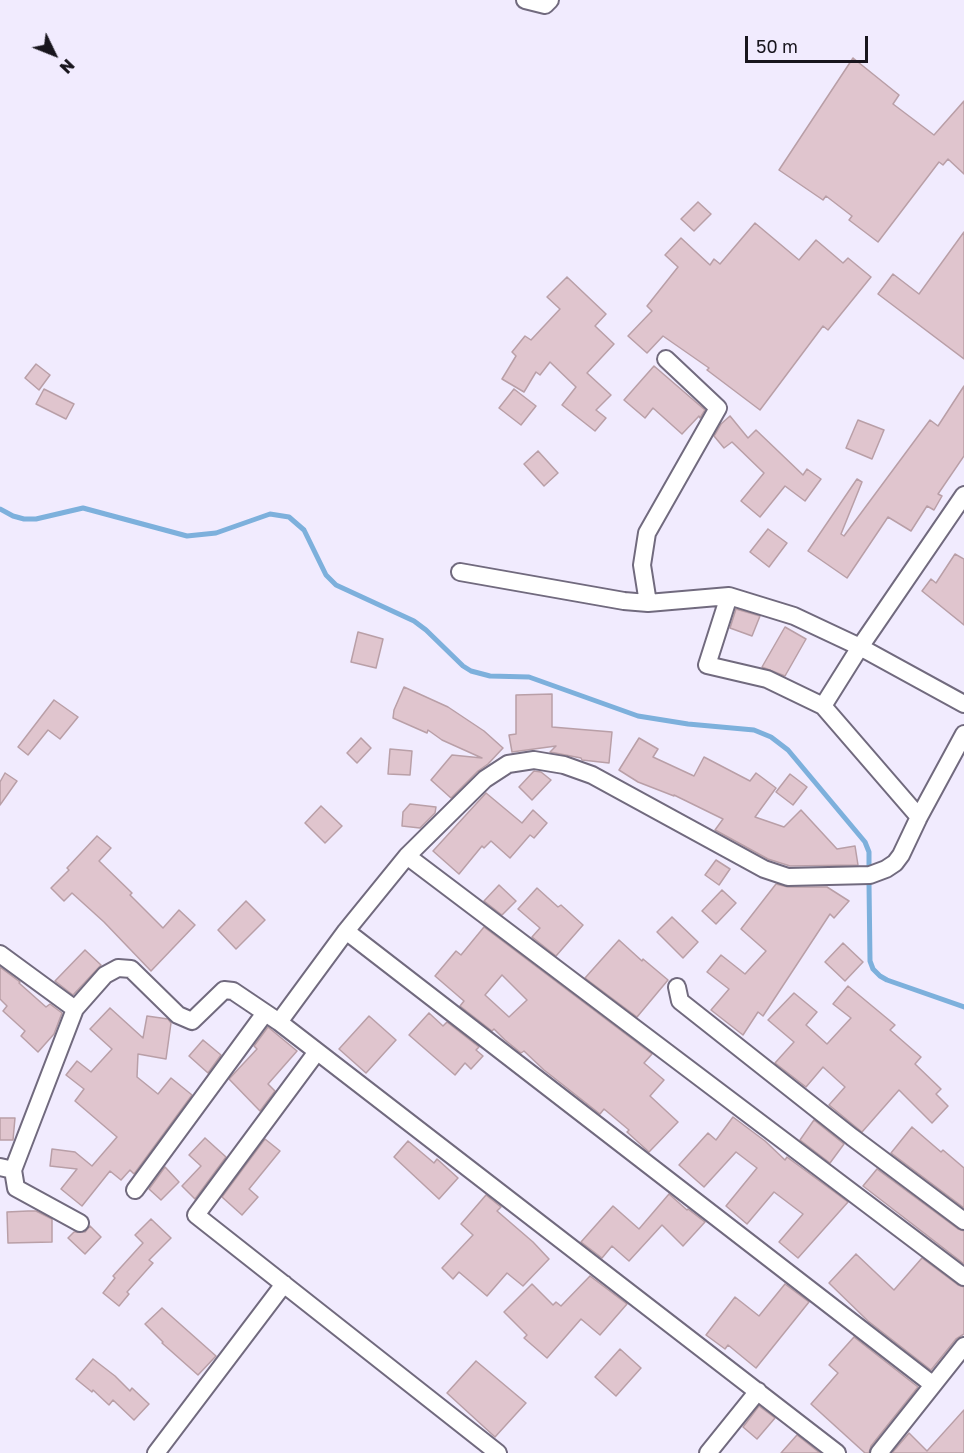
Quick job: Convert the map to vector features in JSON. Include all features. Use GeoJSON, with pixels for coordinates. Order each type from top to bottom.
{"type":"FeatureCollection","features":[{"type":"Feature","properties":{"kind":"street"},"geometry":{"type":"LineString","coordinates":[[525,0],[545,4],[550,0]]}},
{"type":"Feature","properties":{"kind":"street"},"geometry":{"type":"LineString","coordinates":[[648,603],[642,565],[647,533],[718,408],[666,359]]}},
{"type":"Feature","properties":{"kind":"street"},"geometry":{"type":"LineString","coordinates":[[823,705],[964,495]]}},
{"type":"Feature","properties":{"kind":"street"},"geometry":{"type":"LineString","coordinates":[[460,572],[608,599],[648,603],[729,596],[794,616],[860,647],[964,704]]}},
{"type":"Feature","properties":{"kind":"street"},"geometry":{"type":"LineString","coordinates":[[729,596],[707,665],[767,679],[823,705],[919,817]]}},
{"type":"Feature","properties":{"kind":"street"},"geometry":{"type":"LineString","coordinates":[[135,1190],[272,1018],[407,856],[485,779],[508,764],[534,760],[564,765],[592,776],[764,869],[788,877],[879,873],[895,863],[901,855],[964,734]]}},
{"type":"Feature","properties":{"kind":"street"},"geometry":{"type":"LineString","coordinates":[[407,856],[964,1276]]}},
{"type":"Feature","properties":{"kind":"street"},"geometry":{"type":"LineString","coordinates":[[346,931],[932,1384]]}},
{"type":"Feature","properties":{"kind":"street"},"geometry":{"type":"LineString","coordinates":[[0,954],[75,1009]]}},
{"type":"Feature","properties":{"kind":"street"},"geometry":{"type":"LineString","coordinates":[[80,1223],[16,1188],[7,1169],[75,1009],[105,975],[118,968],[130,969],[178,1015],[192,1021],[224,990],[233,992],[272,1018],[837,1453]]}},
{"type":"Feature","properties":{"kind":"street"},"geometry":{"type":"LineString","coordinates":[[677,987],[680,1001],[852,1137],[964,1221]]}},
{"type":"Feature","properties":{"kind":"street"},"geometry":{"type":"LineString","coordinates":[[316,1053],[196,1215],[498,1453]]}},
{"type":"Feature","properties":{"kind":"street"},"geometry":{"type":"LineString","coordinates":[[156,1453],[284,1284]]}},
{"type":"Feature","properties":{"kind":"street"},"geometry":{"type":"LineString","coordinates":[[879,1453],[964,1346]]}},
{"type":"Feature","properties":{"kind":"street"},"geometry":{"type":"LineString","coordinates":[[708,1453],[758,1391]]}},
{"type":"Feature","properties":{"kind":"building"},"geometry":{"type":"Polygon","coordinates":[[[853,58],[899,95],[893,104],[934,135],[964,101],[964,174],[948,159],[943,165],[939,162],[878,242],[849,220],[852,216],[826,196],[823,200],[779,170],[853,58]]]}},
{"type":"Feature","properties":{"kind":"building"},"geometry":{"type":"Polygon","coordinates":[[[698,202],[711,214],[694,231],[681,219],[698,202]]]}},
{"type":"Feature","properties":{"kind":"building"},"geometry":{"type":"Polygon","coordinates":[[[755,223],[799,260],[816,240],[843,263],[848,258],[871,277],[828,330],[823,326],[760,410],[707,370],[709,368],[663,336],[647,353],[628,336],[652,311],[647,306],[678,267],[665,255],[681,238],[710,265],[714,259],[720,264],[755,223]]]}},
{"type":"Feature","properties":{"kind":"building"},"geometry":{"type":"Polygon","coordinates":[[[964,232],[964,359],[878,294],[893,274],[919,294],[964,232]]]}},
{"type":"Feature","properties":{"kind":"building"},"geometry":{"type":"Polygon","coordinates":[[[567,277],[606,314],[595,326],[614,344],[587,373],[611,395],[596,410],[606,418],[595,431],[562,405],[576,387],[550,362],[540,375],[536,372],[524,392],[502,379],[516,356],[512,352],[525,336],[531,340],[560,309],[547,297],[567,277]]]}},
{"type":"Feature","properties":{"kind":"building"},"geometry":{"type":"Polygon","coordinates":[[[36,364],[50,375],[39,390],[25,378],[36,364]]]}},
{"type":"Feature","properties":{"kind":"building"},"geometry":{"type":"Polygon","coordinates":[[[654,366],[705,410],[700,418],[699,416],[682,434],[653,408],[645,418],[624,400],[654,366]]]}},
{"type":"Feature","properties":{"kind":"building"},"geometry":{"type":"Polygon","coordinates":[[[964,386],[964,456],[938,494],[942,496],[934,510],[927,506],[911,531],[888,517],[847,578],[808,551],[857,479],[862,482],[841,534],[844,536],[930,420],[938,426],[964,386]]]}},
{"type":"Feature","properties":{"kind":"building"},"geometry":{"type":"Polygon","coordinates":[[[44,389],[74,404],[66,419],[36,404],[44,389]]]}},
{"type":"Feature","properties":{"kind":"building"},"geometry":{"type":"Polygon","coordinates":[[[514,389],[536,406],[521,425],[499,408],[514,389]]]}},
{"type":"Feature","properties":{"kind":"building"},"geometry":{"type":"Polygon","coordinates":[[[730,416],[748,438],[756,430],[803,475],[807,469],[821,479],[805,501],[785,486],[760,517],[741,501],[764,473],[732,442],[724,448],[714,436],[721,424],[730,416]]]}},
{"type":"Feature","properties":{"kind":"building"},"geometry":{"type":"Polygon","coordinates":[[[858,420],[884,430],[872,459],[846,448],[858,420]]]}},
{"type":"Feature","properties":{"kind":"building"},"geometry":{"type":"Polygon","coordinates":[[[538,451],[558,473],[544,486],[524,464],[538,451]]]}},
{"type":"Feature","properties":{"kind":"building"},"geometry":{"type":"Polygon","coordinates":[[[768,529],[787,543],[769,567],[750,552],[768,529]]]}},
{"type":"Feature","properties":{"kind":"building"},"geometry":{"type":"Polygon","coordinates":[[[955,554],[964,559],[964,625],[922,591],[931,579],[936,583],[955,554]]]}},
{"type":"Feature","properties":{"kind":"building"},"geometry":{"type":"Polygon","coordinates":[[[736,609],[760,616],[752,636],[730,628],[736,609]]]}},
{"type":"Feature","properties":{"kind":"building"},"geometry":{"type":"Polygon","coordinates":[[[785,627],[806,639],[785,676],[762,667],[785,627]]]}},
{"type":"Feature","properties":{"kind":"building"},"geometry":{"type":"Polygon","coordinates":[[[358,632],[383,639],[376,668],[351,662],[358,632]]]}},
{"type":"Feature","properties":{"kind":"building"},"geometry":{"type":"Polygon","coordinates":[[[404,687],[448,707],[484,731],[503,748],[451,798],[431,780],[452,755],[482,758],[442,740],[428,730],[427,733],[393,718],[404,687]]]}},
{"type":"Feature","properties":{"kind":"building"},"geometry":{"type":"Polygon","coordinates":[[[552,694],[552,727],[612,732],[609,763],[582,760],[550,752],[556,746],[512,752],[509,735],[516,734],[516,695],[552,694]]]}},
{"type":"Feature","properties":{"kind":"building"},"geometry":{"type":"Polygon","coordinates":[[[54,700],[78,717],[60,739],[48,730],[28,755],[18,747],[54,700]]]}},
{"type":"Feature","properties":{"kind":"building"},"geometry":{"type":"Polygon","coordinates":[[[361,738],[371,748],[357,763],[347,753],[361,738]]]}},
{"type":"Feature","properties":{"kind":"building"},"geometry":{"type":"Polygon","coordinates":[[[639,738],[658,749],[653,757],[694,776],[704,757],[750,781],[756,773],[776,788],[755,817],[784,827],[801,810],[837,849],[855,846],[858,865],[790,866],[768,859],[715,830],[723,819],[674,795],[638,782],[619,770],[639,738]]]}},
{"type":"Feature","properties":{"kind":"building"},"geometry":{"type":"Polygon","coordinates":[[[390,749],[412,751],[410,775],[388,774],[390,749]]]}},
{"type":"Feature","properties":{"kind":"building"},"geometry":{"type":"Polygon","coordinates":[[[534,771],[541,772],[551,780],[532,800],[519,787],[534,771]]]}},
{"type":"Feature","properties":{"kind":"building"},"geometry":{"type":"Polygon","coordinates":[[[5,773],[17,781],[0,805],[0,782],[5,773]]]}},
{"type":"Feature","properties":{"kind":"building"},"geometry":{"type":"Polygon","coordinates":[[[790,774],[807,787],[793,805],[776,792],[790,774]]]}},
{"type":"Feature","properties":{"kind":"building"},"geometry":{"type":"Polygon","coordinates":[[[486,793],[522,823],[533,810],[547,823],[534,838],[530,835],[510,858],[491,841],[484,848],[482,846],[459,874],[433,851],[486,793]]]}},
{"type":"Feature","properties":{"kind":"building"},"geometry":{"type":"Polygon","coordinates":[[[410,804],[436,807],[435,813],[420,828],[402,826],[403,812],[410,804]]]}},
{"type":"Feature","properties":{"kind":"building"},"geometry":{"type":"Polygon","coordinates":[[[321,806],[342,826],[325,843],[305,823],[321,806]]]}},
{"type":"Feature","properties":{"kind":"building"},"geometry":{"type":"Polygon","coordinates":[[[97,836],[111,848],[99,861],[163,928],[179,910],[195,925],[151,971],[104,922],[72,893],[64,901],[51,888],[97,836]]]}},
{"type":"Feature","properties":{"kind":"building"},"geometry":{"type":"Polygon","coordinates":[[[716,860],[730,869],[719,885],[705,875],[716,860]]]}},
{"type":"Feature","properties":{"kind":"building"},"geometry":{"type":"Polygon","coordinates":[[[776,884],[788,887],[827,887],[849,901],[834,918],[830,914],[763,1016],[758,1012],[743,1035],[711,1010],[729,989],[707,972],[721,955],[745,974],[766,951],[741,929],[776,884]]]}},
{"type":"Feature","properties":{"kind":"building"},"geometry":{"type":"Polygon","coordinates":[[[499,885],[516,901],[502,915],[484,901],[499,885]]]}},
{"type":"Feature","properties":{"kind":"building"},"geometry":{"type":"Polygon","coordinates":[[[537,888],[583,925],[556,956],[532,937],[540,928],[518,909],[537,888]]]}},
{"type":"Feature","properties":{"kind":"building"},"geometry":{"type":"Polygon","coordinates":[[[722,890],[736,903],[716,924],[702,911],[722,890]]]}},
{"type":"Feature","properties":{"kind":"building"},"geometry":{"type":"Polygon","coordinates":[[[246,901],[265,920],[236,949],[218,930],[246,901]]]}},
{"type":"Feature","properties":{"kind":"building"},"geometry":{"type":"Polygon","coordinates":[[[672,917],[698,942],[683,958],[657,932],[672,917]]]}},
{"type":"Feature","properties":{"kind":"building"},"geometry":{"type":"Polygon","coordinates":[[[484,927],[652,1054],[644,1063],[664,1080],[650,1096],[678,1122],[649,1152],[627,1132],[629,1130],[604,1109],[600,1114],[544,1070],[524,1051],[521,1053],[494,1029],[492,1031],[460,1006],[464,1001],[435,976],[456,951],[461,955],[484,927]],[[502,975],[485,995],[509,1017],[527,1000],[502,975]]]}},
{"type":"Feature","properties":{"kind":"building"},"geometry":{"type":"Polygon","coordinates":[[[619,940],[668,980],[637,1017],[585,978],[619,940]]]}},
{"type":"Feature","properties":{"kind":"building"},"geometry":{"type":"Polygon","coordinates":[[[843,943],[863,962],[845,981],[825,962],[843,943]]]}},
{"type":"Feature","properties":{"kind":"building"},"geometry":{"type":"Polygon","coordinates":[[[85,950],[101,965],[73,995],[55,981],[85,950]]]}},
{"type":"Feature","properties":{"kind":"building"},"geometry":{"type":"Polygon","coordinates":[[[0,967],[20,982],[46,1007],[50,1004],[62,1013],[54,1034],[38,1052],[21,1036],[25,1031],[3,1011],[7,1006],[0,999],[0,967]]]}},
{"type":"Feature","properties":{"kind":"building"},"geometry":{"type":"Polygon","coordinates":[[[848,986],[895,1025],[890,1030],[921,1057],[915,1064],[941,1089],[936,1094],[948,1106],[932,1123],[899,1090],[862,1132],[829,1105],[845,1087],[823,1067],[806,1087],[775,1063],[794,1042],[768,1020],[794,993],[817,1012],[806,1025],[827,1044],[851,1018],[833,1004],[848,986]]]}},
{"type":"Feature","properties":{"kind":"building"},"geometry":{"type":"Polygon","coordinates":[[[110,1008],[143,1038],[147,1016],[168,1019],[171,1023],[166,1059],[138,1054],[137,1077],[158,1094],[171,1078],[192,1095],[134,1174],[130,1170],[121,1180],[110,1171],[82,1206],[61,1189],[77,1169],[50,1166],[52,1149],[75,1152],[92,1166],[117,1137],[75,1101],[84,1089],[66,1075],[77,1061],[91,1072],[112,1049],[90,1029],[110,1008]]]}},
{"type":"Feature","properties":{"kind":"building"},"geometry":{"type":"Polygon","coordinates":[[[429,1013],[443,1026],[447,1022],[479,1047],[476,1050],[483,1056],[471,1069],[465,1063],[455,1075],[409,1035],[429,1013]]]}},
{"type":"Feature","properties":{"kind":"building"},"geometry":{"type":"Polygon","coordinates":[[[369,1016],[396,1040],[366,1073],[339,1049],[369,1016]]]}},
{"type":"Feature","properties":{"kind":"building"},"geometry":{"type":"Polygon","coordinates":[[[268,1027],[297,1051],[268,1084],[275,1091],[260,1111],[229,1079],[257,1049],[254,1046],[268,1027]]]}},
{"type":"Feature","properties":{"kind":"building"},"geometry":{"type":"Polygon","coordinates":[[[203,1040],[221,1055],[208,1073],[189,1056],[203,1040]]]}},
{"type":"Feature","properties":{"kind":"building"},"geometry":{"type":"Polygon","coordinates":[[[733,1117],[765,1141],[785,1160],[787,1157],[848,1202],[798,1258],[779,1242],[803,1214],[774,1192],[747,1224],[726,1206],[757,1168],[736,1152],[704,1187],[679,1165],[708,1133],[716,1140],[733,1117]]]}},
{"type":"Feature","properties":{"kind":"building"},"geometry":{"type":"Polygon","coordinates":[[[0,1118],[15,1118],[13,1140],[0,1140],[0,1118]]]}},
{"type":"Feature","properties":{"kind":"building"},"geometry":{"type":"Polygon","coordinates":[[[814,1120],[844,1144],[830,1163],[800,1140],[814,1120]]]}},
{"type":"Feature","properties":{"kind":"building"},"geometry":{"type":"Polygon","coordinates":[[[912,1127],[964,1168],[964,1208],[891,1153],[912,1127]]]}},
{"type":"Feature","properties":{"kind":"building"},"geometry":{"type":"Polygon","coordinates":[[[205,1138],[226,1157],[195,1199],[182,1186],[201,1166],[189,1155],[205,1138]]]}},
{"type":"Feature","properties":{"kind":"building"},"geometry":{"type":"Polygon","coordinates":[[[265,1139],[280,1151],[249,1189],[258,1197],[242,1215],[222,1197],[265,1139]]]}},
{"type":"Feature","properties":{"kind":"building"},"geometry":{"type":"Polygon","coordinates":[[[408,1141],[434,1163],[437,1159],[458,1178],[439,1199],[394,1157],[408,1141]]]}},
{"type":"Feature","properties":{"kind":"building"},"geometry":{"type":"Polygon","coordinates":[[[165,1167],[179,1182],[161,1200],[149,1189],[165,1167]]]}},
{"type":"Feature","properties":{"kind":"building"},"geometry":{"type":"Polygon","coordinates":[[[877,1169],[958,1229],[964,1231],[964,1264],[863,1186],[877,1169]]]}},
{"type":"Feature","properties":{"kind":"building"},"geometry":{"type":"Polygon","coordinates":[[[669,1194],[705,1222],[683,1246],[662,1225],[629,1261],[612,1246],[602,1258],[581,1242],[613,1206],[639,1229],[669,1194]]]}},
{"type":"Feature","properties":{"kind":"building"},"geometry":{"type":"Polygon","coordinates":[[[486,1195],[501,1207],[497,1211],[549,1259],[523,1286],[507,1273],[487,1296],[459,1272],[453,1279],[442,1268],[473,1235],[461,1224],[486,1195]]]}},
{"type":"Feature","properties":{"kind":"building"},"geometry":{"type":"Polygon","coordinates":[[[36,1211],[52,1219],[52,1242],[8,1243],[7,1212],[36,1211]]]}},
{"type":"Feature","properties":{"kind":"building"},"geometry":{"type":"Polygon","coordinates":[[[151,1219],[171,1238],[149,1260],[153,1263],[127,1292],[129,1294],[119,1306],[103,1293],[115,1278],[113,1276],[143,1243],[135,1235],[151,1219]]]}},
{"type":"Feature","properties":{"kind":"building"},"geometry":{"type":"Polygon","coordinates":[[[90,1226],[101,1237],[85,1254],[68,1238],[74,1232],[85,1232],[90,1226]]]}},
{"type":"Feature","properties":{"kind":"building"},"geometry":{"type":"Polygon","coordinates":[[[856,1254],[894,1290],[922,1258],[964,1287],[964,1334],[956,1339],[931,1370],[868,1321],[829,1283],[856,1254]]]}},
{"type":"Feature","properties":{"kind":"building"},"geometry":{"type":"Polygon","coordinates":[[[590,1276],[627,1304],[600,1335],[581,1319],[547,1358],[524,1338],[527,1335],[504,1312],[532,1284],[553,1305],[556,1302],[561,1306],[590,1276]]]}},
{"type":"Feature","properties":{"kind":"building"},"geometry":{"type":"Polygon","coordinates":[[[785,1284],[809,1302],[756,1368],[728,1345],[725,1349],[706,1335],[735,1297],[759,1316],[785,1284]]]}},
{"type":"Feature","properties":{"kind":"building"},"geometry":{"type":"Polygon","coordinates":[[[162,1308],[216,1356],[198,1375],[162,1343],[145,1324],[162,1308]]]}},
{"type":"Feature","properties":{"kind":"building"},"geometry":{"type":"Polygon","coordinates":[[[854,1337],[918,1387],[871,1446],[869,1453],[865,1453],[811,1404],[838,1373],[829,1365],[854,1337]]]}},
{"type":"Feature","properties":{"kind":"building"},"geometry":{"type":"Polygon","coordinates":[[[620,1349],[641,1368],[616,1396],[595,1377],[620,1349]]]}},
{"type":"Feature","properties":{"kind":"building"},"geometry":{"type":"Polygon","coordinates":[[[93,1359],[130,1391],[132,1388],[149,1404],[134,1420],[113,1400],[109,1405],[93,1390],[92,1392],[76,1379],[93,1359]]]}},
{"type":"Feature","properties":{"kind":"building"},"geometry":{"type":"Polygon","coordinates":[[[476,1361],[526,1403],[495,1437],[447,1393],[476,1361]]]}},
{"type":"Feature","properties":{"kind":"building"},"geometry":{"type":"Polygon","coordinates":[[[759,1406],[775,1418],[757,1439],[743,1427],[759,1406]]]}},
{"type":"Feature","properties":{"kind":"building"},"geometry":{"type":"Polygon","coordinates":[[[964,1410],[964,1453],[892,1453],[909,1433],[927,1451],[964,1410]]]}},
{"type":"Feature","properties":{"kind":"building"},"geometry":{"type":"Polygon","coordinates":[[[797,1435],[820,1453],[781,1453],[797,1435]]]}},
{"type":"Feature","properties":{"kind":"waterway"},"geometry":{"type":"LineString","coordinates":[[0,509],[13,516],[36,519],[83,508],[187,536],[216,533],[270,514],[289,517],[304,530],[326,575],[336,585],[414,621],[471,671],[490,676],[529,677],[638,716],[688,724],[754,730],[771,737],[788,750],[865,842],[869,852],[869,868]]}},
{"type":"Feature","properties":{"kind":"waterway"},"geometry":{"type":"LineString","coordinates":[[869,883],[870,961],[873,969],[887,980],[964,1007]]}}]}
